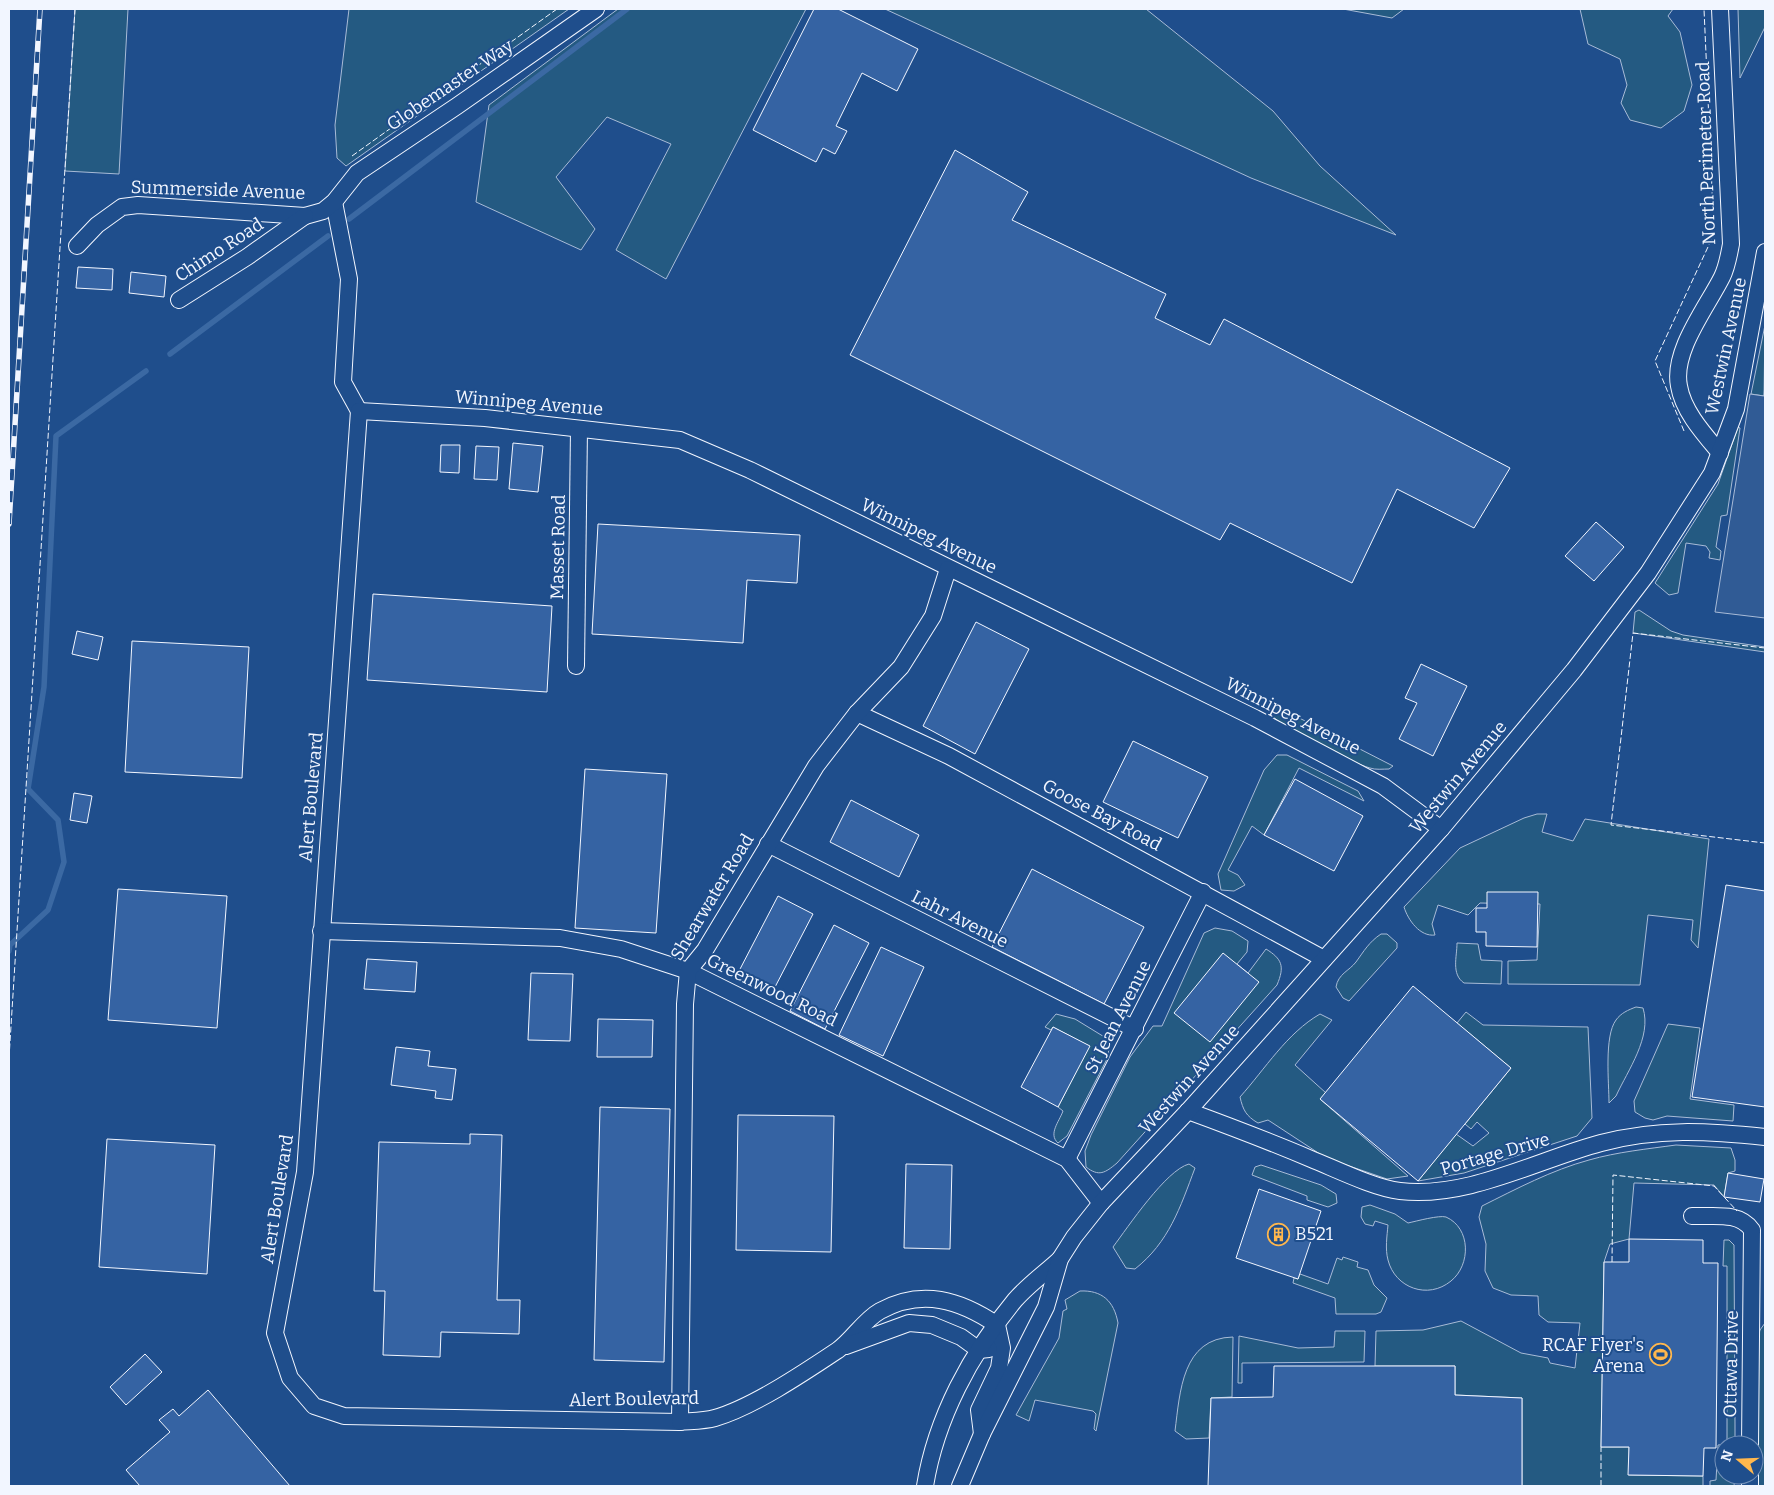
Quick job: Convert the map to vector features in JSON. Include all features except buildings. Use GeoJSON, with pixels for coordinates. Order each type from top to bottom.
{"type":"FeatureCollection","features":[{"type":"Feature","properties":{"kind":"street","name":"Globemaster Way"},"geometry":{"type":"LineString","coordinates":[[334,202],[357,173],[596,9]]}},
{"type":"Feature","properties":{"kind":"street","name":"North Perimeter Road"},"geometry":{"type":"LineString","coordinates":[[1720,9],[1731,244],[1723,275],[1689,336],[1680,362],[1678,384],[1686,406],[1720,453]]}},
{"type":"Feature","properties":{"kind":"street","name":"Summerside Avenue"},"geometry":{"type":"LineString","coordinates":[[78,246],[97,225],[122,206],[138,205],[305,216],[323,211],[334,202]]}},
{"type":"Feature","properties":{"kind":"street"},"geometry":{"type":"LineString","coordinates":[[334,202],[349,279],[343,382],[359,411]]}},
{"type":"Feature","properties":{"kind":"street","name":"Chimo Road"},"geometry":{"type":"LineString","coordinates":[[179,300],[248,257],[305,216]]}},
{"type":"Feature","properties":{"kind":"street","name":"Westwin Avenue"},"geometry":{"type":"LineString","coordinates":[[925,1486],[937,1434],[950,1404],[979,1350],[1016,1299],[1060,1259],[1074,1237],[1101,1203],[1188,1110],[1441,829],[1574,670],[1648,574],[1712,473],[1736,409],[1753,328],[1765,252]]}},
{"type":"Feature","properties":{"kind":"street","name":"Winnipeg Avenue"},"geometry":{"type":"LineString","coordinates":[[359,411],[485,418],[680,440],[750,470],[948,569],[1264,722],[1383,786],[1441,829]]}},
{"type":"Feature","properties":{"kind":"street","name":"Alert Boulevard"},"geometry":{"type":"LineString","coordinates":[[359,411],[305,1172],[275,1333],[290,1378],[314,1406],[344,1416],[680,1422],[714,1418],[766,1395],[840,1348],[879,1312],[914,1298],[950,1301],[978,1312],[997,1326]]}},
{"type":"Feature","properties":{"kind":"street","name":"Masset Road"},"geometry":{"type":"LineString","coordinates":[[576,666],[579,429]]}},
{"type":"Feature","properties":{"kind":"street","name":"Shearwater Road"},"geometry":{"type":"LineString","coordinates":[[680,1422],[685,1004],[688,971],[705,950],[816,766],[857,713],[901,667],[933,616],[948,569]]}},
{"type":"Feature","properties":{"kind":"street","name":"Goose Bay Road"},"geometry":{"type":"LineString","coordinates":[[857,713],[949,756],[1324,959]]}},
{"type":"Feature","properties":{"kind":"street","name":"Lahr Avenue"},"geometry":{"type":"LineString","coordinates":[[768,844],[1135,1029]]}},
{"type":"Feature","properties":{"kind":"street","name":"St Jean Avenue"},"geometry":{"type":"LineString","coordinates":[[1067,1159],[1135,1029],[1203,892]]}},
{"type":"Feature","properties":{"kind":"street","name":"Greenwood Road"},"geometry":{"type":"LineString","coordinates":[[321,931],[560,938],[621,949],[688,971],[1067,1159],[1101,1203]]}},
{"type":"Feature","properties":{"kind":"street","name":"Portage Drive"},"geometry":{"type":"LineString","coordinates":[[1188,1110],[1360,1179],[1399,1191],[1437,1191],[1469,1185],[1600,1143],[1664,1131],[1694,1130],[1765,1137]]}},
{"type":"Feature","properties":{"kind":"street","name":"Ottawa Drive"},"geometry":{"type":"LineString","coordinates":[[1692,1216],[1737,1217],[1746,1221],[1752,1230],[1759,1284],[1751,1435]]}},
{"type":"Feature","properties":{"kind":"street","name":"Westwin Avenue"},"geometry":{"type":"LineString","coordinates":[[960,1486],[982,1434],[1028,1339],[1046,1307],[1060,1259]]}},
{"type":"Feature","properties":{"kind":"street","name":"Alert Boulevard"},"geometry":{"type":"LineString","coordinates":[[840,1348],[908,1323],[932,1325],[961,1337],[979,1350]]}},
{"type":"Feature","properties":{"kind":"street"},"geometry":{"type":"LineString","coordinates":[[982,1434],[979,1410],[999,1368],[1002,1348],[997,1326]]}},
{"type":"Feature","properties":{"kind":"street"},"geometry":{"type":"LineString","coordinates":[[979,1350],[1002,1348],[1028,1339]]}},
{"type":"Feature","properties":{"kind":"shaded area"},"geometry":{"type":"Polygon","coordinates":[[[75,9],[128,9],[119,174],[65,171],[75,9]]]}},
{"type":"Feature","properties":{"kind":"shaded area"},"geometry":{"type":"Polygon","coordinates":[[[349,9],[569,9],[346,166],[337,158],[335,125],[349,9]]]}},
{"type":"Feature","properties":{"kind":"shaded area"},"geometry":{"type":"Polygon","coordinates":[[[618,9],[806,9],[666,279],[616,250],[671,144],[607,117],[556,177],[595,229],[581,250],[476,202],[489,105],[618,9]]]}},
{"type":"Feature","properties":{"kind":"shaded area"},"geometry":{"type":"Polygon","coordinates":[[[885,9],[1146,9],[1273,111],[1320,166],[1396,235],[1251,178],[885,9]]]}},
{"type":"Feature","properties":{"kind":"shaded area"},"geometry":{"type":"Polygon","coordinates":[[[1343,9],[1404,9],[1392,18],[1343,9]]]}},
{"type":"Feature","properties":{"kind":"shaded area"},"geometry":{"type":"Polygon","coordinates":[[[1580,9],[1673,9],[1668,16],[1680,32],[1692,85],[1684,111],[1661,128],[1630,120],[1621,103],[1627,85],[1620,59],[1588,44],[1580,9]]]}},
{"type":"Feature","properties":{"kind":"shaded area"},"geometry":{"type":"Polygon","coordinates":[[[1738,9],[1765,9],[1765,27],[1740,78],[1738,9]]]}},
{"type":"Feature","properties":{"kind":"shaded area"},"geometry":{"type":"Polygon","coordinates":[[[1765,325],[1764,396],[1751,394],[1765,325]]]}},
{"type":"Feature","properties":{"kind":"shaded area"},"geometry":{"type":"Polygon","coordinates":[[[1765,383],[1765,618],[1715,612],[1750,394],[1764,396],[1765,383]]]}},
{"type":"Feature","properties":{"kind":"shaded area"},"geometry":{"type":"Polygon","coordinates":[[[1738,427],[1740,428],[1727,515],[1721,516],[1716,547],[1721,551],[1720,560],[1709,558],[1710,552],[1706,546],[1686,543],[1678,593],[1669,595],[1655,583],[1718,484],[1738,427]]]}},
{"type":"Feature","properties":{"kind":"shaded area"},"geometry":{"type":"Polygon","coordinates":[[[1639,610],[1671,631],[1683,635],[1765,647],[1765,652],[1633,633],[1635,612],[1639,610]]]}},
{"type":"Feature","properties":{"kind":"shaded area"},"geometry":{"type":"Polygon","coordinates":[[[1272,704],[1393,766],[1389,769],[1372,769],[1318,744],[1289,728],[1271,715],[1272,704]]]}},
{"type":"Feature","properties":{"kind":"shaded area"},"geometry":{"type":"Polygon","coordinates":[[[1277,755],[1287,755],[1358,791],[1364,801],[1299,768],[1264,835],[1252,826],[1228,870],[1238,875],[1245,885],[1234,891],[1221,890],[1218,874],[1264,770],[1277,755]]]}},
{"type":"Feature","properties":{"kind":"shaded area"},"geometry":{"type":"Polygon","coordinates":[[[1537,814],[1547,814],[1542,832],[1573,841],[1585,819],[1709,839],[1698,948],[1691,940],[1693,920],[1648,915],[1640,985],[1508,984],[1508,961],[1537,960],[1540,904],[1480,903],[1468,915],[1438,905],[1432,924],[1435,935],[1424,933],[1415,927],[1404,907],[1460,848],[1524,818],[1537,814]]]}},
{"type":"Feature","properties":{"kind":"shaded area"},"geometry":{"type":"Polygon","coordinates":[[[1215,928],[1232,931],[1248,941],[1247,952],[1237,964],[1248,973],[1266,949],[1276,956],[1281,968],[1277,985],[1117,1163],[1102,1172],[1098,1173],[1091,1170],[1086,1167],[1085,1151],[1130,1057],[1153,1026],[1162,1026],[1204,933],[1215,928]]]}},
{"type":"Feature","properties":{"kind":"shaded area"},"geometry":{"type":"Polygon","coordinates":[[[1381,934],[1387,934],[1397,943],[1397,948],[1349,1001],[1343,998],[1336,987],[1339,979],[1356,962],[1370,943],[1381,934]]]}},
{"type":"Feature","properties":{"kind":"shaded area"},"geometry":{"type":"Polygon","coordinates":[[[1457,943],[1478,944],[1481,960],[1502,961],[1501,984],[1464,983],[1457,975],[1456,970],[1457,943]]]}},
{"type":"Feature","properties":{"kind":"shaded area"},"geometry":{"type":"Polygon","coordinates":[[[1636,1007],[1643,1008],[1645,1019],[1642,1042],[1616,1096],[1609,1103],[1608,1072],[1612,1027],[1620,1015],[1636,1007]]]}},
{"type":"Feature","properties":{"kind":"shaded area"},"geometry":{"type":"Polygon","coordinates":[[[1466,1012],[1483,1025],[1588,1027],[1592,1118],[1577,1136],[1464,1173],[1418,1181],[1456,1134],[1473,1146],[1489,1133],[1477,1122],[1471,1129],[1465,1124],[1511,1068],[1457,1023],[1466,1012]]]}},
{"type":"Feature","properties":{"kind":"shaded area"},"geometry":{"type":"Polygon","coordinates":[[[1056,1014],[1075,1019],[1106,1038],[1109,1049],[1107,1059],[1067,1136],[1058,1143],[1054,1132],[1063,1111],[1058,1107],[1089,1046],[1053,1027],[1051,1030],[1045,1027],[1056,1014]]]}},
{"type":"Feature","properties":{"kind":"shaded area"},"geometry":{"type":"Polygon","coordinates":[[[1320,1014],[1332,1020],[1295,1065],[1326,1093],[1320,1099],[1408,1176],[1387,1179],[1326,1158],[1268,1120],[1258,1123],[1244,1109],[1240,1097],[1287,1041],[1320,1014]]]}},
{"type":"Feature","properties":{"kind":"shaded area"},"geometry":{"type":"Polygon","coordinates":[[[1668,1024],[1700,1028],[1690,1099],[1734,1105],[1733,1121],[1667,1116],[1653,1120],[1635,1112],[1634,1101],[1668,1024]]]}},
{"type":"Feature","properties":{"kind":"shaded area"},"geometry":{"type":"Polygon","coordinates":[[[1676,1145],[1731,1148],[1735,1160],[1735,1171],[1728,1173],[1724,1197],[1714,1185],[1634,1183],[1629,1239],[1610,1244],[1604,1262],[1601,1447],[1629,1447],[1629,1475],[1703,1476],[1703,1486],[1522,1486],[1522,1398],[1455,1395],[1455,1366],[1375,1366],[1376,1331],[1423,1330],[1461,1321],[1521,1353],[1548,1358],[1550,1363],[1575,1368],[1580,1323],[1548,1322],[1539,1315],[1538,1296],[1511,1295],[1493,1288],[1485,1271],[1486,1244],[1479,1217],[1482,1206],[1534,1180],[1575,1164],[1610,1155],[1676,1145]]]}},
{"type":"Feature","properties":{"kind":"shaded area"},"geometry":{"type":"Polygon","coordinates":[[[1189,1164],[1195,1168],[1165,1236],[1147,1259],[1135,1269],[1126,1268],[1113,1247],[1159,1188],[1180,1168],[1189,1164]]]}},
{"type":"Feature","properties":{"kind":"shaded area"},"geometry":{"type":"Polygon","coordinates":[[[1261,1165],[1321,1185],[1336,1194],[1337,1203],[1328,1207],[1307,1200],[1307,1196],[1252,1175],[1255,1167],[1261,1165]]]}},
{"type":"Feature","properties":{"kind":"shaded area"},"geometry":{"type":"Polygon","coordinates":[[[1370,1205],[1395,1214],[1408,1223],[1428,1218],[1443,1217],[1454,1222],[1464,1238],[1465,1247],[1465,1257],[1458,1274],[1442,1287],[1432,1290],[1414,1288],[1405,1284],[1392,1270],[1388,1260],[1386,1247],[1388,1225],[1375,1221],[1373,1226],[1365,1224],[1361,1217],[1362,1207],[1370,1205]]]}},
{"type":"Feature","properties":{"kind":"shaded area"},"geometry":{"type":"Polygon","coordinates":[[[1724,1240],[1729,1240],[1734,1245],[1735,1435],[1727,1435],[1727,1266],[1723,1266],[1724,1240]]]}},
{"type":"Feature","properties":{"kind":"shaded area"},"geometry":{"type":"Polygon","coordinates":[[[1343,1257],[1358,1262],[1357,1267],[1368,1270],[1374,1285],[1387,1298],[1381,1312],[1376,1314],[1336,1314],[1335,1298],[1293,1283],[1294,1278],[1298,1279],[1300,1274],[1328,1284],[1337,1258],[1342,1260],[1343,1257]]]}},
{"type":"Feature","properties":{"kind":"shaded area"},"geometry":{"type":"Polygon","coordinates":[[[1080,1291],[1095,1292],[1106,1298],[1116,1315],[1118,1323],[1096,1431],[1094,1429],[1096,1414],[1093,1411],[1035,1400],[1029,1421],[1016,1415],[1059,1338],[1063,1311],[1067,1309],[1065,1300],[1080,1291]]]}},
{"type":"Feature","properties":{"kind":"shaded area"},"geometry":{"type":"Polygon","coordinates":[[[1765,1323],[1765,1486],[1758,1486],[1764,1485],[1764,1435],[1758,1435],[1757,1341],[1760,1330],[1765,1323]]]}},
{"type":"Feature","properties":{"kind":"shaded area"},"geometry":{"type":"Polygon","coordinates":[[[1335,1331],[1365,1331],[1364,1362],[1242,1363],[1242,1383],[1238,1383],[1239,1336],[1298,1348],[1334,1347],[1335,1331]]]}},
{"type":"Feature","properties":{"kind":"shaded area"},"geometry":{"type":"Polygon","coordinates":[[[1233,1337],[1232,1397],[1211,1398],[1209,1438],[1186,1439],[1175,1431],[1182,1384],[1187,1370],[1194,1357],[1203,1347],[1216,1340],[1233,1337]]]}},
{"type":"Feature","properties":{"kind":"shaded area"},"geometry":{"type":"Polygon","coordinates":[[[1714,1480],[1714,1485],[1734,1486],[1710,1486],[1710,1481],[1714,1480]]]}},
{"type":"Feature","properties":{"kind":"waterway"},"geometry":{"type":"LineString","coordinates":[[349,219],[627,9]]}},
{"type":"Feature","properties":{"kind":"waterway"},"geometry":{"type":"LineString","coordinates":[[170,354],[328,236]]}},
{"type":"Feature","properties":{"kind":"waterway"},"geometry":{"type":"LineString","coordinates":[[9,951],[10,945],[48,910],[64,862],[58,820],[28,789],[44,687],[56,436],[146,371]]}},
{"type":"Feature","properties":{"kind":"railway"},"geometry":{"type":"LineString","coordinates":[[9,524],[40,9]]}},
{"type":"Feature","properties":{"kind":"fence"},"geometry":{"type":"LineString","coordinates":[[9,1058],[75,9]]}},
{"type":"Feature","properties":{"kind":"fence"},"geometry":{"type":"LineString","coordinates":[[352,156],[557,9]]}},
{"type":"Feature","properties":{"kind":"fence"},"geometry":{"type":"LineString","coordinates":[[1684,431],[1655,361],[1714,234],[1704,9]]}},
{"type":"Feature","properties":{"kind":"fence"},"geometry":{"type":"LineString","coordinates":[[1765,648],[1633,633],[1611,825],[1765,843]]}},
{"type":"Feature","properties":{"kind":"fence"},"geometry":{"type":"LineString","coordinates":[[1612,1262],[1613,1175],[1714,1186],[1737,1211]]}},
{"type":"Feature","properties":{"kind":"fence"},"geometry":{"type":"LineString","coordinates":[[1601,1447],[1601,1486]]}},
{"type":"Feature","properties":{"kind":"place","name":"B521"},"geometry":{"type":"Point","coordinates":[1279,1234]}},
{"type":"Feature","properties":{"kind":"place","name":"RCAF Flyer's Arena"},"geometry":{"type":"Point","coordinates":[1660,1355]}}]}
